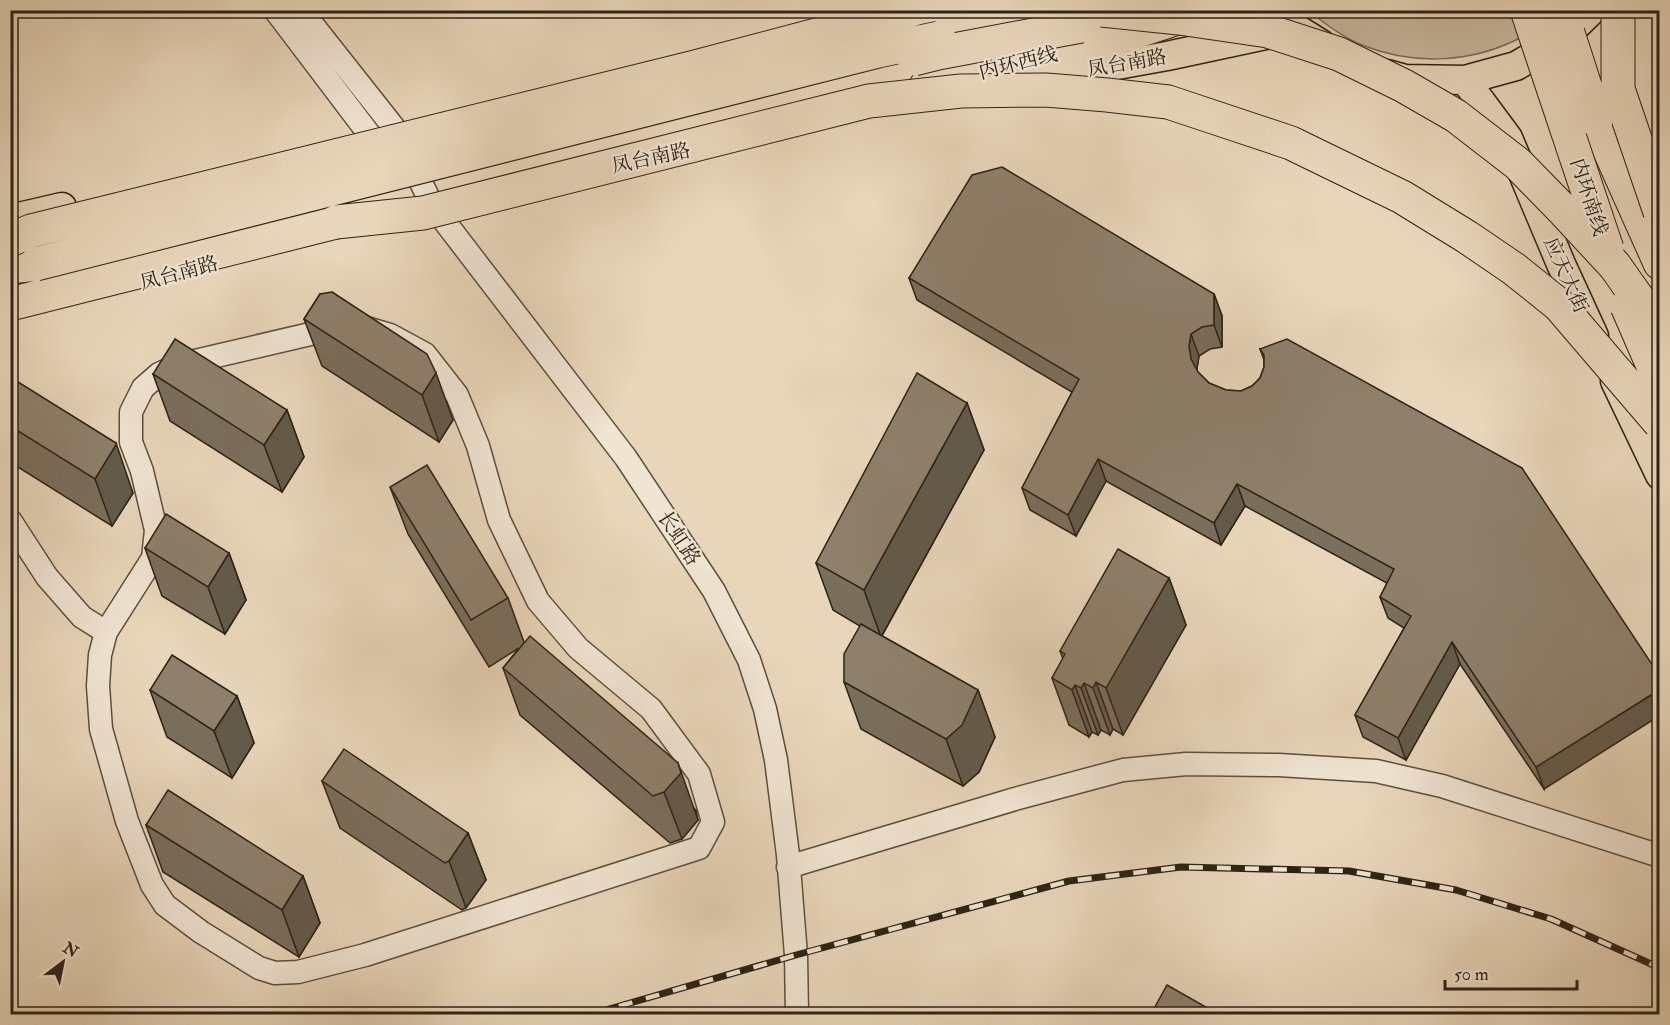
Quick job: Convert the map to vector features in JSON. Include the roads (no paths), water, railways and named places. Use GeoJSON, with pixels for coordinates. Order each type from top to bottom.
{"type":"FeatureCollection","features":[{"type":"Feature","properties":{"kind":"highway"},"geometry":{"type":"LineString","coordinates":[[10,240],[31,231],[691,68],[911,10]]}},
{"type":"Feature","properties":{"kind":"highway"},"geometry":{"type":"LineString","coordinates":[[10,267],[36,264],[878,51],[1101,10],[1268,31],[1339,54],[1404,86],[1456,116],[1518,164],[1615,266],[1659,330]]}},
{"type":"Feature","properties":{"kind":"highway"},"geometry":{"type":"LineString","coordinates":[[336,222],[408,192],[938,53],[1081,26],[1108,10]]}},
{"type":"Feature","properties":{"kind":"highway","name":"内环西线"},"geometry":{"type":"LineString","coordinates":[[869,101],[1057,54],[1154,26],[1199,10]]}},
{"type":"Feature","properties":{"kind":"highway","name":"内环南线"},"geometry":{"type":"LineString","coordinates":[[1527,10],[1596,221],[1628,310],[1659,382]]}},
{"type":"Feature","properties":{"kind":"highway"},"geometry":{"type":"LineString","coordinates":[[1560,10],[1556,57],[1571,141]]}},
{"type":"Feature","properties":{"kind":"highway","name":"内环南线"},"geometry":{"type":"LineString","coordinates":[[1560,10],[1596,120],[1659,263]]}},
{"type":"Feature","properties":{"kind":"highway"},"geometry":{"type":"LineString","coordinates":[[1618,10],[1618,89],[1659,212]]}},
{"type":"Feature","properties":{"kind":"highway"},"geometry":{"type":"LineString","coordinates":[[336,222],[423,213],[869,101],[961,91],[1046,90],[1107,94],[1168,102],[1292,143],[1402,197],[1467,237],[1514,269],[1558,305],[1659,423]]}},
{"type":"Feature","properties":{"kind":"highway","name":"凤台南路"},"geometry":{"type":"LineString","coordinates":[[10,304],[336,222]]}},
{"type":"Feature","properties":{"kind":"main road"},"geometry":{"type":"LineString","coordinates":[[10,219],[382,131],[850,10]]}},
{"type":"Feature","properties":{"kind":"main road"},"geometry":{"type":"LineString","coordinates":[[1289,20],[1347,62],[1405,79],[1465,80],[1516,66],[1562,40],[1592,10]]}},
{"type":"Feature","properties":{"kind":"main road"},"geometry":{"type":"LineString","coordinates":[[1602,10],[1659,162]]}},
{"type":"Feature","properties":{"kind":"main road","name":"凤台南路"},"geometry":{"type":"LineString","coordinates":[[10,316],[432,205],[797,126],[1167,56],[1289,20]]}},
{"type":"Feature","properties":{"kind":"main road","name":"应天大街"},"geometry":{"type":"LineString","coordinates":[[1465,80],[1508,138],[1561,264],[1659,475]]}},
{"type":"Feature","properties":{"kind":"street"},"geometry":{"type":"LineString","coordinates":[[275,10],[382,131]]}},
{"type":"Feature","properties":{"kind":"street"},"geometry":{"type":"LineString","coordinates":[[301,10],[382,131]]}},
{"type":"Feature","properties":{"kind":"street","name":"长虹路"},"geometry":{"type":"LineString","coordinates":[[382,131],[432,205],[626,458],[714,591],[749,660],[765,709],[776,759],[789,867],[796,955],[797,1014]]}},
{"type":"Feature","properties":{"kind":"street"},"geometry":{"type":"LineString","coordinates":[[353,324],[390,335],[425,354],[457,395],[478,446],[499,520],[538,601],[578,648],[651,709],[699,774],[713,822],[699,848],[365,955],[298,972],[275,973],[259,968],[201,932],[165,905],[152,885],[127,821],[101,729],[100,655],[106,633],[153,558],[156,530],[153,513],[142,471],[131,442],[131,412],[142,388],[159,374],[178,365],[353,324]]}},
{"type":"Feature","properties":{"kind":"street"},"geometry":{"type":"LineString","coordinates":[[10,520],[47,577],[82,617],[106,633]]}},
{"type":"Feature","properties":{"kind":"street"},"geometry":{"type":"LineString","coordinates":[[789,867],[1015,799],[1123,770],[1186,764],[1279,765],[1376,771],[1442,786],[1659,856]]}},
{"type":"Feature","properties":{"kind":"railway"},"geometry":{"type":"LineString","coordinates":[[592,1014],[796,955],[1069,881],[1181,867],[1349,871],[1456,890],[1551,919],[1660,968]]}}]}
